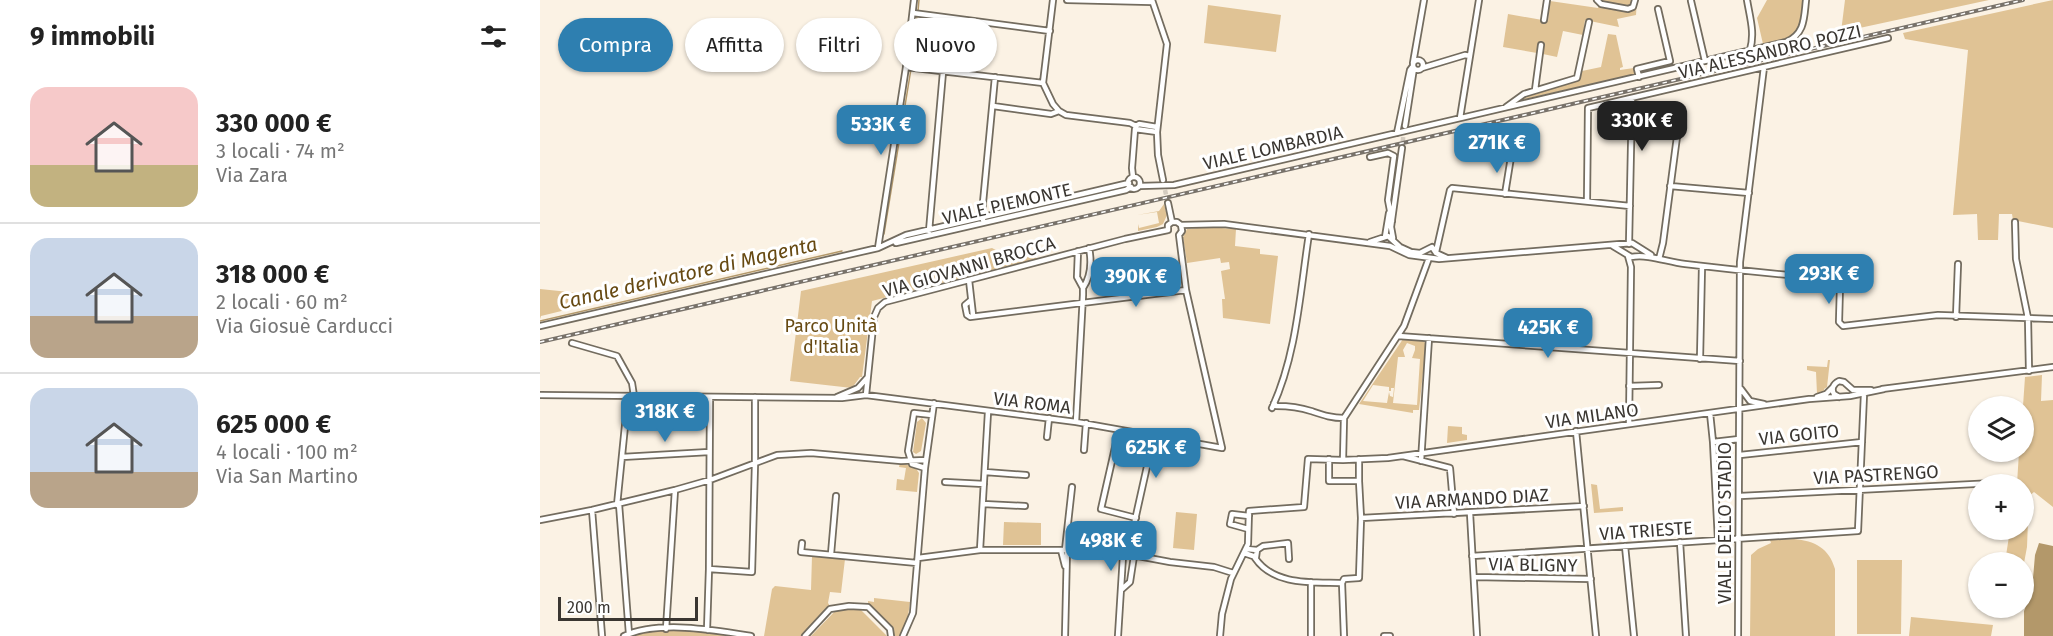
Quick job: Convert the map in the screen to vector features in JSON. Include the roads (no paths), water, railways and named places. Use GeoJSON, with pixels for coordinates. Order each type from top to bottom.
{"type":"FeatureCollection","features":[{"type":"Feature","properties":{"kind":"street"},"geometry":{"type":"LineString","coordinates":[[914,0],[915,18]]}},
{"type":"Feature","properties":{"kind":"street"},"geometry":{"type":"LineString","coordinates":[[1053,0],[1042,83],[1053,104],[1066,115],[1130,123],[1136,128],[1157,129]]}},
{"type":"Feature","properties":{"kind":"street"},"geometry":{"type":"LineString","coordinates":[[1067,0],[1152,1],[1167,44],[1157,129],[1158,155],[1163,180]]}},
{"type":"Feature","properties":{"kind":"street"},"geometry":{"type":"LineString","coordinates":[[1405,126],[1413,79],[1414,53],[1424,0]]}},
{"type":"Feature","properties":{"kind":"street"},"geometry":{"type":"LineString","coordinates":[[1460,118],[1479,0]]}},
{"type":"Feature","properties":{"kind":"street"},"geometry":{"type":"LineString","coordinates":[[1544,20],[1547,0]]}},
{"type":"Feature","properties":{"kind":"street"},"geometry":{"type":"LineString","coordinates":[[1598,0],[1601,4],[1628,9],[1633,7],[1635,0]]}},
{"type":"Feature","properties":{"kind":"street"},"geometry":{"type":"LineString","coordinates":[[1747,0],[1753,30],[1750,50]]}},
{"type":"Feature","properties":{"kind":"street","name":"VIALE LOMBARDIA"},"geometry":{"type":"LineString","coordinates":[[1140,183],[1174,185],[1786,42],[1799,33],[1803,27],[1806,0]]}},
{"type":"Feature","properties":{"kind":"street"},"geometry":{"type":"LineString","coordinates":[[1691,1],[1705,61]]}},
{"type":"Feature","properties":{"kind":"street"},"geometry":{"type":"LineString","coordinates":[[1639,77],[1637,69],[1670,61],[1658,9]]}},
{"type":"Feature","properties":{"kind":"street"},"geometry":{"type":"LineString","coordinates":[[916,14],[1050,31]]}},
{"type":"Feature","properties":{"kind":"street"},"geometry":{"type":"LineString","coordinates":[[1504,108],[1524,94],[1577,78],[1589,22]]}},
{"type":"Feature","properties":{"kind":"street","name":"VIA ALESSANDRO POZZI"},"geometry":{"type":"LineString","coordinates":[[1587,201],[1588,108],[1888,38]]}},
{"type":"Feature","properties":{"kind":"street"},"geometry":{"type":"LineString","coordinates":[[1535,90],[1541,45]]}},
{"type":"Feature","properties":{"kind":"street"},"geometry":{"type":"LineString","coordinates":[[1414,53],[1421,65]]}},
{"type":"Feature","properties":{"kind":"street"},"geometry":{"type":"LineString","coordinates":[[1413,66],[1465,55],[1470,56]]}},
{"type":"Feature","properties":{"kind":"street"},"geometry":{"type":"LineString","coordinates":[[1397,133],[1410,70],[1415,61],[1421,65]]}},
{"type":"Feature","properties":{"kind":"street"},"geometry":{"type":"LineString","coordinates":[[1413,79],[1421,65]]}},
{"type":"Feature","properties":{"kind":"street","name":"VIALE DELLO STADIO"},"geometry":{"type":"LineString","coordinates":[[1738,636],[1740,270],[1764,67]]}},
{"type":"Feature","properties":{"kind":"street"},"geometry":{"type":"LineString","coordinates":[[878,248],[908,72]]}},
{"type":"Feature","properties":{"kind":"street"},"geometry":{"type":"LineString","coordinates":[[930,233],[943,72],[1042,83]]}},
{"type":"Feature","properties":{"kind":"street"},"geometry":{"type":"LineString","coordinates":[[983,221],[995,77]]}},
{"type":"Feature","properties":{"kind":"street"},"geometry":{"type":"LineString","coordinates":[[1629,424],[1631,267],[1627,253],[1630,244],[1632,98]]}},
{"type":"Feature","properties":{"kind":"street"},"geometry":{"type":"LineString","coordinates":[[993,106],[1051,114],[1059,111]]}},
{"type":"Feature","properties":{"kind":"street"},"geometry":{"type":"LineString","coordinates":[[1130,185],[1133,177],[1136,128]]}},
{"type":"Feature","properties":{"kind":"street"},"geometry":{"type":"LineString","coordinates":[[1631,129],[1677,128],[1659,259]]}},
{"type":"Feature","properties":{"kind":"street"},"geometry":{"type":"LineString","coordinates":[[1389,247],[1393,239],[1394,196],[1402,148]]}},
{"type":"Feature","properties":{"kind":"street"},"geometry":{"type":"LineString","coordinates":[[1370,157],[1388,153],[1394,156],[1388,200],[1392,221]]}},
{"type":"Feature","properties":{"kind":"street"},"geometry":{"type":"LineString","coordinates":[[1505,194],[1511,157]]}},
{"type":"Feature","properties":{"kind":"street"},"geometry":{"type":"LineString","coordinates":[[1133,177],[1137,177],[1140,183]]}},
{"type":"Feature","properties":{"kind":"street","name":"VIALE PIEMONTE"},"geometry":{"type":"LineString","coordinates":[[540,326],[878,248],[906,235],[930,233],[1126,190],[1130,185],[1136,189],[1140,183]]}},
{"type":"Feature","properties":{"kind":"street"},"geometry":{"type":"LineString","coordinates":[[1670,186],[1749,194]]}},
{"type":"Feature","properties":{"kind":"street"},"geometry":{"type":"LineString","coordinates":[[1343,460],[1344,418],[1410,314],[1430,258],[1436,252],[1451,188],[1630,206]]}},
{"type":"Feature","properties":{"kind":"street"},"geometry":{"type":"LineString","coordinates":[[1394,196],[1383,244],[1409,255],[1447,258],[1630,244]]}},
{"type":"Feature","properties":{"kind":"street"},"geometry":{"type":"LineString","coordinates":[[1168,203],[1172,222],[1168,230],[1172,235],[1179,235]]}},
{"type":"Feature","properties":{"kind":"street"},"geometry":{"type":"LineString","coordinates":[[1172,222],[1181,225],[1224,224],[1310,234],[1389,247]]}},
{"type":"Feature","properties":{"kind":"street"},"geometry":{"type":"LineString","coordinates":[[2015,222],[2016,259],[2028,318],[2029,371]]}},
{"type":"Feature","properties":{"kind":"street"},"geometry":{"type":"LineString","coordinates":[[969,280],[971,300],[965,305],[966,315],[1186,290],[1179,235],[1181,225]]}},
{"type":"Feature","properties":{"kind":"street","name":"VIA GIOVANNI BROCCA"},"geometry":{"type":"LineString","coordinates":[[867,392],[874,317],[881,305],[891,300],[1089,248],[1168,230]]}},
{"type":"Feature","properties":{"kind":"street"},"geometry":{"type":"LineString","coordinates":[[1310,234],[1292,346],[1273,406],[1296,407],[1326,417],[1344,418]]}},
{"type":"Feature","properties":{"kind":"street"},"geometry":{"type":"LineString","coordinates":[[1364,242],[1388,236],[1405,250],[1411,252],[1432,248],[1447,258]]}},
{"type":"Feature","properties":{"kind":"street"},"geometry":{"type":"LineString","coordinates":[[1630,244],[1637,253]]}},
{"type":"Feature","properties":{"kind":"street"},"geometry":{"type":"LineString","coordinates":[[1613,246],[1627,253],[1702,266],[1837,281],[1841,290],[1839,322],[1844,326],[1938,315],[2053,319]]}},
{"type":"Feature","properties":{"kind":"street"},"geometry":{"type":"LineString","coordinates":[[1083,288],[1090,277],[1089,248]]}},
{"type":"Feature","properties":{"kind":"street"},"geometry":{"type":"LineString","coordinates":[[1426,250],[1430,258]]}},
{"type":"Feature","properties":{"kind":"street"},"geometry":{"type":"LineString","coordinates":[[1076,422],[1083,303],[1083,288],[1077,277],[1078,251]]}},
{"type":"Feature","properties":{"kind":"street"},"geometry":{"type":"LineString","coordinates":[[1631,267],[1637,253]]}},
{"type":"Feature","properties":{"kind":"street"},"geometry":{"type":"LineString","coordinates":[[1956,317],[1958,264]]}},
{"type":"Feature","properties":{"kind":"street"},"geometry":{"type":"LineString","coordinates":[[1700,359],[1702,266]]}},
{"type":"Feature","properties":{"kind":"street","name":"VIA ROMA"},"geometry":{"type":"LineString","coordinates":[[860,387],[873,396],[1086,423],[1222,448],[1186,290]]}},
{"type":"Feature","properties":{"kind":"street"},"geometry":{"type":"LineString","coordinates":[[1398,336],[1740,361]]}},
{"type":"Feature","properties":{"kind":"street"},"geometry":{"type":"LineString","coordinates":[[1421,460],[1428,338]]}},
{"type":"Feature","properties":{"kind":"street"},"geometry":{"type":"LineString","coordinates":[[572,343],[617,356],[632,383],[618,505],[627,635],[647,629],[666,629],[706,630],[751,636]]}},
{"type":"Feature","properties":{"kind":"street","name":"VIA MILANO"},"geometry":{"type":"LineString","coordinates":[[1847,386],[1857,391],[1884,389],[2053,368]]}},
{"type":"Feature","properties":{"kind":"street","name":"VIA GIOVANNI BROCCA"},"geometry":{"type":"LineString","coordinates":[[860,387],[869,372]]}},
{"type":"Feature","properties":{"kind":"street"},"geometry":{"type":"LineString","coordinates":[[1839,381],[1844,382],[1847,386],[1847,393],[1841,397],[1834,394],[1832,388],[1839,381]]}},
{"type":"Feature","properties":{"kind":"street"},"geometry":{"type":"LineString","coordinates":[[1629,386],[1659,385]]}},
{"type":"Feature","properties":{"kind":"street","name":"VIA MILANO"},"geometry":{"type":"LineString","coordinates":[[1740,386],[1748,400],[1754,403],[1775,404]]}},
{"type":"Feature","properties":{"kind":"street"},"geometry":{"type":"LineString","coordinates":[[860,387],[857,391],[860,396]]}},
{"type":"Feature","properties":{"kind":"street"},"geometry":{"type":"LineString","coordinates":[[831,398],[860,387]]}},
{"type":"Feature","properties":{"kind":"street","name":"VIA MILANO"},"geometry":{"type":"LineString","coordinates":[[1809,399],[1825,394],[1832,388]]}},
{"type":"Feature","properties":{"kind":"street","name":"VIA MILANO"},"geometry":{"type":"LineString","coordinates":[[1401,456],[1809,399],[1864,394],[1884,389]]}},
{"type":"Feature","properties":{"kind":"street"},"geometry":{"type":"LineString","coordinates":[[540,395],[852,398],[867,392]]}},
{"type":"Feature","properties":{"kind":"street"},"geometry":{"type":"LineString","coordinates":[[1859,489],[1864,394]]}},
{"type":"Feature","properties":{"kind":"street"},"geometry":{"type":"LineString","coordinates":[[706,630],[709,569],[710,397]]}},
{"type":"Feature","properties":{"kind":"street"},"geometry":{"type":"LineString","coordinates":[[709,569],[752,572],[755,397]]}},
{"type":"Feature","properties":{"kind":"street"},"geometry":{"type":"LineString","coordinates":[[903,636],[911,618],[925,468],[934,403]]}},
{"type":"Feature","properties":{"kind":"street"},"geometry":{"type":"LineString","coordinates":[[980,550],[988,412]]}},
{"type":"Feature","properties":{"kind":"street"},"geometry":{"type":"LineString","coordinates":[[1710,413],[1718,540]]}},
{"type":"Feature","properties":{"kind":"street"},"geometry":{"type":"LineString","coordinates":[[925,468],[916,466],[909,460],[908,451],[914,414],[932,415]]}},
{"type":"Feature","properties":{"kind":"street"},"geometry":{"type":"LineString","coordinates":[[1047,437],[1048,418]]}},
{"type":"Feature","properties":{"kind":"street"},"geometry":{"type":"LineString","coordinates":[[1084,450],[1086,423]]}},
{"type":"Feature","properties":{"kind":"street"},"geometry":{"type":"LineString","coordinates":[[1119,430],[1101,509],[1136,519]]}},
{"type":"Feature","properties":{"kind":"street"},"geometry":{"type":"LineString","coordinates":[[1576,431],[1596,636]]}},
{"type":"Feature","properties":{"kind":"street"},"geometry":{"type":"LineString","coordinates":[[1118,636],[1125,556],[1136,519],[1154,435]]}},
{"type":"Feature","properties":{"kind":"street"},"geometry":{"type":"LineString","coordinates":[[1713,442],[1739,439]]}},
{"type":"Feature","properties":{"kind":"street","name":"VIA GOITO"},"geometry":{"type":"LineString","coordinates":[[1740,455],[1862,442]]}},
{"type":"Feature","properties":{"kind":"street"},"geometry":{"type":"LineString","coordinates":[[622,457],[710,452]]}},
{"type":"Feature","properties":{"kind":"street"},"geometry":{"type":"LineString","coordinates":[[540,520],[618,505],[675,490],[710,480],[777,455],[810,453],[926,460]]}},
{"type":"Feature","properties":{"kind":"street"},"geometry":{"type":"LineString","coordinates":[[1248,529],[1230,524],[1232,514],[1304,507],[1308,459],[1343,460],[1401,456],[1450,468],[1454,513]]}},
{"type":"Feature","properties":{"kind":"street"},"geometry":{"type":"LineString","coordinates":[[1329,459],[1329,481],[1359,481]]}},
{"type":"Feature","properties":{"kind":"street"},"geometry":{"type":"LineString","coordinates":[[1344,636],[1342,583],[1344,579],[1359,579],[1361,518],[1359,459]]}},
{"type":"Feature","properties":{"kind":"street"},"geometry":{"type":"LineString","coordinates":[[985,472],[1026,475]]}},
{"type":"Feature","properties":{"kind":"street"},"geometry":{"type":"LineString","coordinates":[[945,482],[984,484]]}},
{"type":"Feature","properties":{"kind":"street","name":"VIA PASTRENGO"},"geometry":{"type":"LineString","coordinates":[[1740,496],[1968,484]]}},
{"type":"Feature","properties":{"kind":"street"},"geometry":{"type":"LineString","coordinates":[[1065,636],[1064,550],[1072,487]]}},
{"type":"Feature","properties":{"kind":"street","name":"VIA TRIESTE"},"geometry":{"type":"LineString","coordinates":[[1472,556],[1858,531],[1859,489]]}},
{"type":"Feature","properties":{"kind":"street"},"geometry":{"type":"LineString","coordinates":[[666,629],[675,490]]}},
{"type":"Feature","properties":{"kind":"street"},"geometry":{"type":"LineString","coordinates":[[831,554],[836,496]]}},
{"type":"Feature","properties":{"kind":"street"},"geometry":{"type":"LineString","coordinates":[[983,504],[1025,506]]}},
{"type":"Feature","properties":{"kind":"street","name":"VIA ARMANDO DIAZ"},"geometry":{"type":"LineString","coordinates":[[1361,518],[1584,506]]}},
{"type":"Feature","properties":{"kind":"street"},"geometry":{"type":"LineString","coordinates":[[592,510],[602,636]]}},
{"type":"Feature","properties":{"kind":"street"},"geometry":{"type":"LineString","coordinates":[[1220,636],[1224,601],[1233,573],[1246,551],[1249,513]]}},
{"type":"Feature","properties":{"kind":"street"},"geometry":{"type":"LineString","coordinates":[[1470,513],[1477,636]]}},
{"type":"Feature","properties":{"kind":"street"},"geometry":{"type":"LineString","coordinates":[[1680,542],[1686,636]]}},
{"type":"Feature","properties":{"kind":"street"},"geometry":{"type":"LineString","coordinates":[[802,543],[801,552],[917,561],[980,550],[1064,550],[1208,566],[1233,573]]}},
{"type":"Feature","properties":{"kind":"street"},"geometry":{"type":"LineString","coordinates":[[1246,551],[1288,543],[1289,559]]}},
{"type":"Feature","properties":{"kind":"street"},"geometry":{"type":"LineString","coordinates":[[1625,546],[1634,636]]}},
{"type":"Feature","properties":{"kind":"street"},"geometry":{"type":"LineString","coordinates":[[1255,558],[1257,550]]}},
{"type":"Feature","properties":{"kind":"street"},"geometry":{"type":"LineString","coordinates":[[1246,551],[1258,563],[1286,579],[1342,583]]}},
{"type":"Feature","properties":{"kind":"street"},"geometry":{"type":"LineString","coordinates":[[1121,590],[1130,582],[1134,556]]}},
{"type":"Feature","properties":{"kind":"street","name":"VIA BLIGNY"},"geometry":{"type":"LineString","coordinates":[[1474,577],[1591,579]]}},
{"type":"Feature","properties":{"kind":"street"},"geometry":{"type":"LineString","coordinates":[[1311,582],[1311,636]]}},
{"type":"Feature","properties":{"kind":"street"},"geometry":{"type":"LineString","coordinates":[[806,636],[830,609],[849,606],[868,608],[890,629],[891,636]]}},
{"type":"Feature","properties":{"kind":"street"},"geometry":{"type":"LineString","coordinates":[[1384,636],[1390,636]]}},
{"type":"Feature","properties":{"kind":"waterway","name":"Canale derivatore di Magenta"},"geometry":{"type":"LineString","coordinates":[[918,11],[919,0]]}},
{"type":"Feature","properties":{"kind":"waterway","name":"Canale derivatore di Magenta"},"geometry":{"type":"LineString","coordinates":[[884,234],[911,72]]}},
{"type":"Feature","properties":{"kind":"waterway","name":"Canale derivatore di Magenta"},"geometry":{"type":"LineString","coordinates":[[540,321],[842,251]]}},
{"type":"Feature","properties":{"kind":"tunnel"},"geometry":{"type":"LineString","coordinates":[[1402,148],[1404,130]]}},
{"type":"Feature","properties":{"kind":"tunnel"},"geometry":{"type":"LineString","coordinates":[[1165,190],[1168,203]]}},
{"type":"Feature","properties":{"kind":"railway"},"geometry":{"type":"LineString","coordinates":[[540,342],[2023,0]]}},
{"type":"Feature","properties":{"kind":"park label","name":"Parco Unità d'Italia"},"geometry":{"type":"Point","coordinates":[831,336]}}]}
